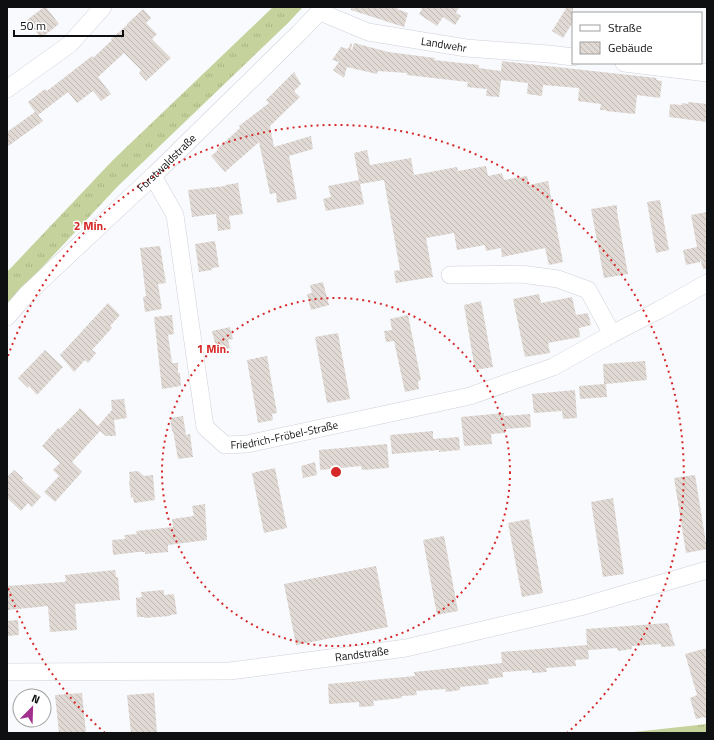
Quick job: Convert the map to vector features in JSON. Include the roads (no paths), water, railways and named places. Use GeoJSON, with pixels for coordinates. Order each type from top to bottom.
{"type":"FeatureCollection","features":[{"type":"Feature","properties":{"kind":"street"},"geometry":{"type":"LineString","coordinates":[[7,89],[70,44],[103,7]]}},
{"type":"Feature","properties":{"kind":"street","name":"Landwehr"},"geometry":{"type":"LineString","coordinates":[[322,9],[368,32],[466,48],[572,57]]}},
{"type":"Feature","properties":{"kind":"street","name":"Forstwaldstraße"},"geometry":{"type":"LineString","coordinates":[[7,317],[27,294],[154,176],[322,9]]}},
{"type":"Feature","properties":{"kind":"street"},"geometry":{"type":"LineString","coordinates":[[632,64],[707,73]]}},
{"type":"Feature","properties":{"kind":"street","name":"Friedrich-Fröbel-Straße"},"geometry":{"type":"LineString","coordinates":[[154,176],[175,215],[205,427],[225,445],[247,444],[470,396],[553,367],[707,283]]}},
{"type":"Feature","properties":{"kind":"street"},"geometry":{"type":"LineString","coordinates":[[450,275],[521,274],[558,279],[588,290],[612,334]]}},
{"type":"Feature","properties":{"kind":"street","name":"Randstraße"},"geometry":{"type":"LineString","coordinates":[[7,672],[230,671],[406,648],[580,607],[707,570]]}}]}
